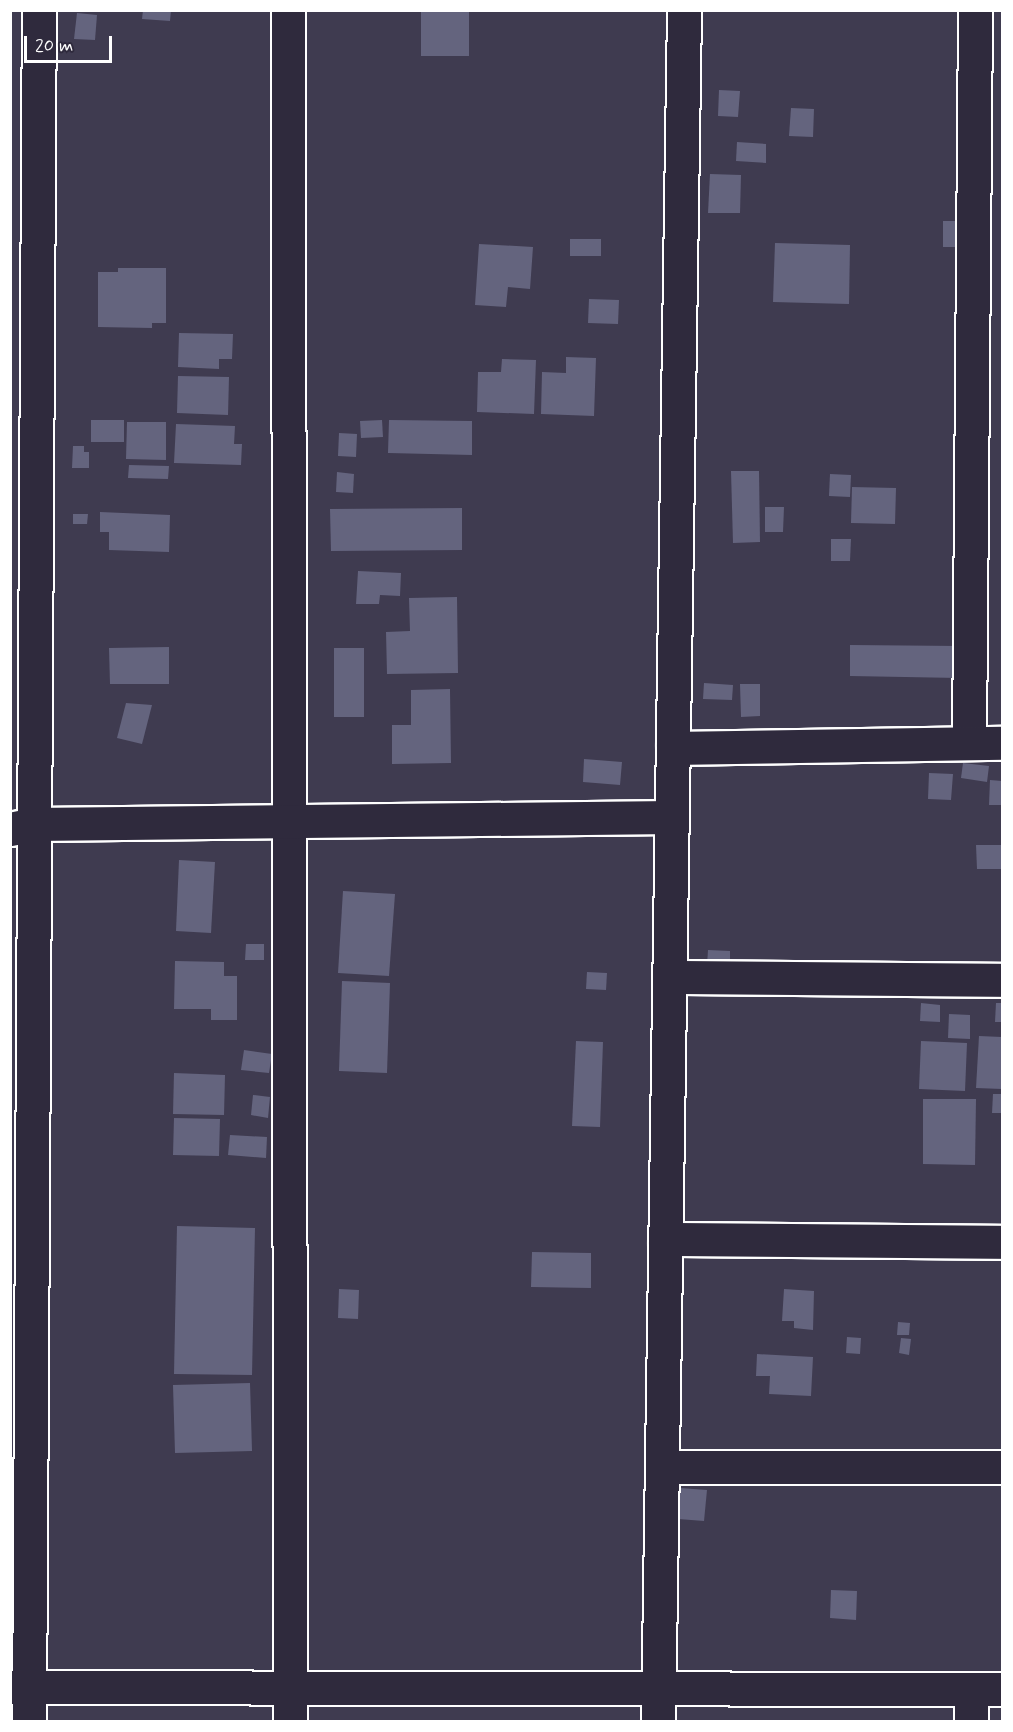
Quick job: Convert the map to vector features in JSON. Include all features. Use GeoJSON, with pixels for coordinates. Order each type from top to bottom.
{"type":"FeatureCollection","features":[{"type":"Feature","properties":{"kind":"street"},"geometry":{"type":"LineString","coordinates":[[29,1722],[20,1688],[24,180],[39,10]]}},
{"type":"Feature","properties":{"kind":"street"},"geometry":{"type":"LineString","coordinates":[[288,10],[290,1722]]}},
{"type":"Feature","properties":{"kind":"street"},"geometry":{"type":"LineString","coordinates":[[658,1722],[684,10]]}},
{"type":"Feature","properties":{"kind":"street"},"geometry":{"type":"LineString","coordinates":[[969,743],[975,10]]}},
{"type":"Feature","properties":{"kind":"street"},"geometry":{"type":"LineString","coordinates":[[673,748],[1002,743]]}},
{"type":"Feature","properties":{"kind":"street"},"geometry":{"type":"LineString","coordinates":[[22,826],[672,817]]}},
{"type":"Feature","properties":{"kind":"street"},"geometry":{"type":"LineString","coordinates":[[670,977],[1002,980]]}},
{"type":"Feature","properties":{"kind":"street"},"geometry":{"type":"LineString","coordinates":[[665,1239],[1002,1242]]}},
{"type":"Feature","properties":{"kind":"street"},"geometry":{"type":"LineString","coordinates":[[662,1467],[1002,1467]]}},
{"type":"Feature","properties":{"kind":"street"},"geometry":{"type":"LineString","coordinates":[[20,1688],[987,1689],[971,1722]]}},
{"type":"Feature","properties":{"kind":"building"},"geometry":{"type":"Polygon","coordinates":[[[143,10],[171,10],[170,21],[142,19],[143,10]]]}},
{"type":"Feature","properties":{"kind":"building"},"geometry":{"type":"Polygon","coordinates":[[[421,10],[469,10],[469,56],[421,56],[421,10]]]}},
{"type":"Feature","properties":{"kind":"building"},"geometry":{"type":"Polygon","coordinates":[[[77,13],[97,15],[95,40],[74,39],[77,13]]]}},
{"type":"Feature","properties":{"kind":"building"},"geometry":{"type":"Polygon","coordinates":[[[719,90],[740,91],[738,117],[718,116],[719,90]]]}},
{"type":"Feature","properties":{"kind":"building"},"geometry":{"type":"Polygon","coordinates":[[[791,108],[814,109],[813,137],[789,136],[791,108]]]}},
{"type":"Feature","properties":{"kind":"building"},"geometry":{"type":"Polygon","coordinates":[[[737,142],[766,144],[766,163],[736,161],[737,142]]]}},
{"type":"Feature","properties":{"kind":"building"},"geometry":{"type":"Polygon","coordinates":[[[710,174],[741,175],[740,213],[708,213],[710,174]]]}},
{"type":"Feature","properties":{"kind":"building"},"geometry":{"type":"Polygon","coordinates":[[[943,221],[964,221],[964,247],[943,247],[943,221]]]}},
{"type":"Feature","properties":{"kind":"building"},"geometry":{"type":"Polygon","coordinates":[[[570,239],[601,239],[601,256],[570,256],[570,239]]]}},
{"type":"Feature","properties":{"kind":"building"},"geometry":{"type":"Polygon","coordinates":[[[775,243],[850,245],[849,304],[773,302],[775,243]]]}},
{"type":"Feature","properties":{"kind":"building"},"geometry":{"type":"Polygon","coordinates":[[[479,244],[533,247],[530,289],[508,287],[506,307],[475,305],[479,244]]]}},
{"type":"Feature","properties":{"kind":"building"},"geometry":{"type":"Polygon","coordinates":[[[118,268],[166,268],[166,323],[152,323],[152,328],[98,327],[98,272],[118,272],[118,268]]]}},
{"type":"Feature","properties":{"kind":"building"},"geometry":{"type":"Polygon","coordinates":[[[589,299],[619,300],[618,324],[588,323],[589,299]]]}},
{"type":"Feature","properties":{"kind":"building"},"geometry":{"type":"Polygon","coordinates":[[[179,333],[233,334],[232,359],[219,359],[219,369],[178,367],[179,333]]]}},
{"type":"Feature","properties":{"kind":"building"},"geometry":{"type":"Polygon","coordinates":[[[566,357],[596,358],[594,416],[541,414],[542,372],[566,373],[566,357]]]}},
{"type":"Feature","properties":{"kind":"building"},"geometry":{"type":"Polygon","coordinates":[[[502,359],[536,360],[534,414],[477,412],[478,372],[501,372],[502,359]]]}},
{"type":"Feature","properties":{"kind":"building"},"geometry":{"type":"Polygon","coordinates":[[[178,376],[229,377],[228,415],[177,413],[178,376]]]}},
{"type":"Feature","properties":{"kind":"building"},"geometry":{"type":"Polygon","coordinates":[[[91,420],[124,420],[124,442],[91,442],[91,420]]]}},
{"type":"Feature","properties":{"kind":"building"},"geometry":{"type":"Polygon","coordinates":[[[382,420],[383,437],[361,438],[360,421],[382,420]]]}},
{"type":"Feature","properties":{"kind":"building"},"geometry":{"type":"Polygon","coordinates":[[[389,420],[472,421],[472,455],[388,453],[389,420]]]}},
{"type":"Feature","properties":{"kind":"building"},"geometry":{"type":"Polygon","coordinates":[[[127,422],[166,422],[166,460],[126,459],[127,422]]]}},
{"type":"Feature","properties":{"kind":"building"},"geometry":{"type":"Polygon","coordinates":[[[176,424],[235,426],[234,444],[242,444],[241,465],[174,463],[176,424]]]}},
{"type":"Feature","properties":{"kind":"building"},"geometry":{"type":"Polygon","coordinates":[[[339,433],[357,434],[356,457],[338,456],[339,433]]]}},
{"type":"Feature","properties":{"kind":"building"},"geometry":{"type":"Polygon","coordinates":[[[73,446],[84,446],[84,452],[89,452],[89,468],[72,468],[73,446]]]}},
{"type":"Feature","properties":{"kind":"building"},"geometry":{"type":"Polygon","coordinates":[[[129,465],[169,466],[168,479],[128,478],[129,465]]]}},
{"type":"Feature","properties":{"kind":"building"},"geometry":{"type":"Polygon","coordinates":[[[731,471],[759,471],[760,542],[733,543],[731,471]]]}},
{"type":"Feature","properties":{"kind":"building"},"geometry":{"type":"Polygon","coordinates":[[[337,472],[354,474],[353,493],[336,492],[337,472]]]}},
{"type":"Feature","properties":{"kind":"building"},"geometry":{"type":"Polygon","coordinates":[[[830,474],[851,475],[850,497],[829,496],[830,474]]]}},
{"type":"Feature","properties":{"kind":"building"},"geometry":{"type":"Polygon","coordinates":[[[852,487],[896,488],[895,524],[851,523],[852,487]]]}},
{"type":"Feature","properties":{"kind":"building"},"geometry":{"type":"Polygon","coordinates":[[[765,507],[784,507],[783,532],[765,532],[765,507]]]}},
{"type":"Feature","properties":{"kind":"building"},"geometry":{"type":"Polygon","coordinates":[[[462,508],[462,550],[331,551],[330,509],[462,508]]]}},
{"type":"Feature","properties":{"kind":"building"},"geometry":{"type":"Polygon","coordinates":[[[100,512],[170,515],[169,552],[109,550],[109,532],[100,532],[100,512]]]}},
{"type":"Feature","properties":{"kind":"building"},"geometry":{"type":"Polygon","coordinates":[[[73,514],[88,514],[87,524],[73,524],[73,514]]]}},
{"type":"Feature","properties":{"kind":"building"},"geometry":{"type":"Polygon","coordinates":[[[831,539],[851,539],[850,561],[831,561],[831,539]]]}},
{"type":"Feature","properties":{"kind":"building"},"geometry":{"type":"Polygon","coordinates":[[[358,571],[401,573],[400,596],[380,595],[379,604],[356,604],[358,571]]]}},
{"type":"Feature","properties":{"kind":"building"},"geometry":{"type":"Polygon","coordinates":[[[457,597],[458,673],[387,674],[386,632],[410,631],[409,598],[457,597]]]}},
{"type":"Feature","properties":{"kind":"building"},"geometry":{"type":"Polygon","coordinates":[[[850,645],[960,646],[959,678],[850,676],[850,645]]]}},
{"type":"Feature","properties":{"kind":"building"},"geometry":{"type":"Polygon","coordinates":[[[169,647],[169,684],[110,684],[109,648],[169,647]]]}},
{"type":"Feature","properties":{"kind":"building"},"geometry":{"type":"Polygon","coordinates":[[[334,648],[364,648],[364,717],[334,717],[334,648]]]}},
{"type":"Feature","properties":{"kind":"building"},"geometry":{"type":"Polygon","coordinates":[[[704,683],[733,685],[732,700],[703,699],[704,683]]]}},
{"type":"Feature","properties":{"kind":"building"},"geometry":{"type":"Polygon","coordinates":[[[740,684],[760,684],[760,716],[741,717],[740,684]]]}},
{"type":"Feature","properties":{"kind":"building"},"geometry":{"type":"Polygon","coordinates":[[[450,689],[451,763],[392,764],[392,725],[411,725],[411,690],[450,689]]]}},
{"type":"Feature","properties":{"kind":"building"},"geometry":{"type":"Polygon","coordinates":[[[126,703],[152,705],[142,744],[117,738],[126,703]]]}},
{"type":"Feature","properties":{"kind":"building"},"geometry":{"type":"Polygon","coordinates":[[[584,759],[622,762],[620,785],[583,782],[584,759]]]}},
{"type":"Feature","properties":{"kind":"building"},"geometry":{"type":"Polygon","coordinates":[[[963,763],[989,766],[987,782],[961,778],[963,763]]]}},
{"type":"Feature","properties":{"kind":"building"},"geometry":{"type":"Polygon","coordinates":[[[929,773],[953,774],[951,800],[928,799],[929,773]]]}},
{"type":"Feature","properties":{"kind":"building"},"geometry":{"type":"Polygon","coordinates":[[[990,780],[1002,781],[1002,805],[989,805],[990,780]]]}},
{"type":"Feature","properties":{"kind":"building"},"geometry":{"type":"Polygon","coordinates":[[[976,845],[1002,845],[1002,869],[977,869],[976,845]]]}},
{"type":"Feature","properties":{"kind":"building"},"geometry":{"type":"Polygon","coordinates":[[[179,860],[215,862],[211,933],[176,931],[179,860]]]}},
{"type":"Feature","properties":{"kind":"building"},"geometry":{"type":"Polygon","coordinates":[[[343,891],[395,894],[389,976],[338,973],[343,891]]]}},
{"type":"Feature","properties":{"kind":"building"},"geometry":{"type":"Polygon","coordinates":[[[246,944],[264,944],[264,960],[245,960],[246,944]]]}},
{"type":"Feature","properties":{"kind":"building"},"geometry":{"type":"Polygon","coordinates":[[[708,950],[730,951],[730,965],[707,965],[708,950]]]}},
{"type":"Feature","properties":{"kind":"building"},"geometry":{"type":"Polygon","coordinates":[[[175,961],[224,962],[224,976],[237,976],[237,1020],[211,1020],[211,1009],[174,1009],[175,961]]]}},
{"type":"Feature","properties":{"kind":"building"},"geometry":{"type":"Polygon","coordinates":[[[587,972],[607,973],[606,990],[586,989],[587,972]]]}},
{"type":"Feature","properties":{"kind":"building"},"geometry":{"type":"Polygon","coordinates":[[[342,981],[390,983],[387,1073],[339,1071],[342,981]]]}},
{"type":"Feature","properties":{"kind":"building"},"geometry":{"type":"Polygon","coordinates":[[[921,1003],[940,1005],[940,1022],[920,1021],[921,1003]]]}},
{"type":"Feature","properties":{"kind":"building"},"geometry":{"type":"Polygon","coordinates":[[[996,1003],[1002,1003],[1002,1022],[995,1022],[996,1003]]]}},
{"type":"Feature","properties":{"kind":"building"},"geometry":{"type":"Polygon","coordinates":[[[949,1014],[970,1015],[970,1039],[948,1038],[949,1014]]]}},
{"type":"Feature","properties":{"kind":"building"},"geometry":{"type":"Polygon","coordinates":[[[979,1036],[1002,1037],[1002,1089],[976,1088],[979,1036]]]}},
{"type":"Feature","properties":{"kind":"building"},"geometry":{"type":"Polygon","coordinates":[[[576,1041],[603,1042],[600,1127],[572,1126],[576,1041]]]}},
{"type":"Feature","properties":{"kind":"building"},"geometry":{"type":"Polygon","coordinates":[[[921,1041],[967,1043],[965,1091],[919,1089],[921,1041]]]}},
{"type":"Feature","properties":{"kind":"building"},"geometry":{"type":"Polygon","coordinates":[[[244,1050],[272,1054],[269,1073],[241,1070],[244,1050]]]}},
{"type":"Feature","properties":{"kind":"building"},"geometry":{"type":"Polygon","coordinates":[[[174,1073],[225,1075],[224,1115],[173,1114],[174,1073]]]}},
{"type":"Feature","properties":{"kind":"building"},"geometry":{"type":"Polygon","coordinates":[[[993,1094],[1002,1094],[1002,1113],[992,1113],[993,1094]]]}},
{"type":"Feature","properties":{"kind":"building"},"geometry":{"type":"Polygon","coordinates":[[[253,1095],[270,1097],[268,1118],[251,1115],[253,1095]]]}},
{"type":"Feature","properties":{"kind":"building"},"geometry":{"type":"Polygon","coordinates":[[[923,1099],[976,1099],[975,1165],[923,1164],[923,1099]]]}},
{"type":"Feature","properties":{"kind":"building"},"geometry":{"type":"Polygon","coordinates":[[[174,1118],[220,1119],[219,1156],[173,1155],[174,1118]]]}},
{"type":"Feature","properties":{"kind":"building"},"geometry":{"type":"Polygon","coordinates":[[[230,1135],[267,1137],[266,1158],[228,1155],[230,1135]]]}},
{"type":"Feature","properties":{"kind":"building"},"geometry":{"type":"Polygon","coordinates":[[[177,1226],[255,1228],[252,1375],[174,1374],[177,1226]]]}},
{"type":"Feature","properties":{"kind":"building"},"geometry":{"type":"Polygon","coordinates":[[[532,1252],[591,1253],[591,1288],[531,1287],[532,1252]]]}},
{"type":"Feature","properties":{"kind":"building"},"geometry":{"type":"Polygon","coordinates":[[[339,1289],[359,1290],[358,1319],[338,1318],[339,1289]]]}},
{"type":"Feature","properties":{"kind":"building"},"geometry":{"type":"Polygon","coordinates":[[[784,1289],[814,1291],[813,1330],[794,1328],[794,1321],[782,1321],[784,1289]]]}},
{"type":"Feature","properties":{"kind":"building"},"geometry":{"type":"Polygon","coordinates":[[[898,1322],[910,1323],[909,1335],[897,1335],[898,1322]]]}},
{"type":"Feature","properties":{"kind":"building"},"geometry":{"type":"Polygon","coordinates":[[[847,1337],[861,1338],[860,1354],[846,1353],[847,1337]]]}},
{"type":"Feature","properties":{"kind":"building"},"geometry":{"type":"Polygon","coordinates":[[[901,1338],[911,1339],[909,1355],[899,1353],[901,1338]]]}},
{"type":"Feature","properties":{"kind":"building"},"geometry":{"type":"Polygon","coordinates":[[[757,1354],[813,1357],[811,1396],[769,1394],[770,1376],[756,1376],[757,1354]]]}},
{"type":"Feature","properties":{"kind":"building"},"geometry":{"type":"Polygon","coordinates":[[[250,1383],[252,1451],[175,1453],[173,1385],[250,1383]]]}},
{"type":"Feature","properties":{"kind":"building"},"geometry":{"type":"Polygon","coordinates":[[[680,1488],[707,1490],[704,1521],[678,1519],[680,1488]]]}},
{"type":"Feature","properties":{"kind":"building"},"geometry":{"type":"Polygon","coordinates":[[[831,1590],[857,1591],[856,1620],[830,1618],[831,1590]]]}}]}
